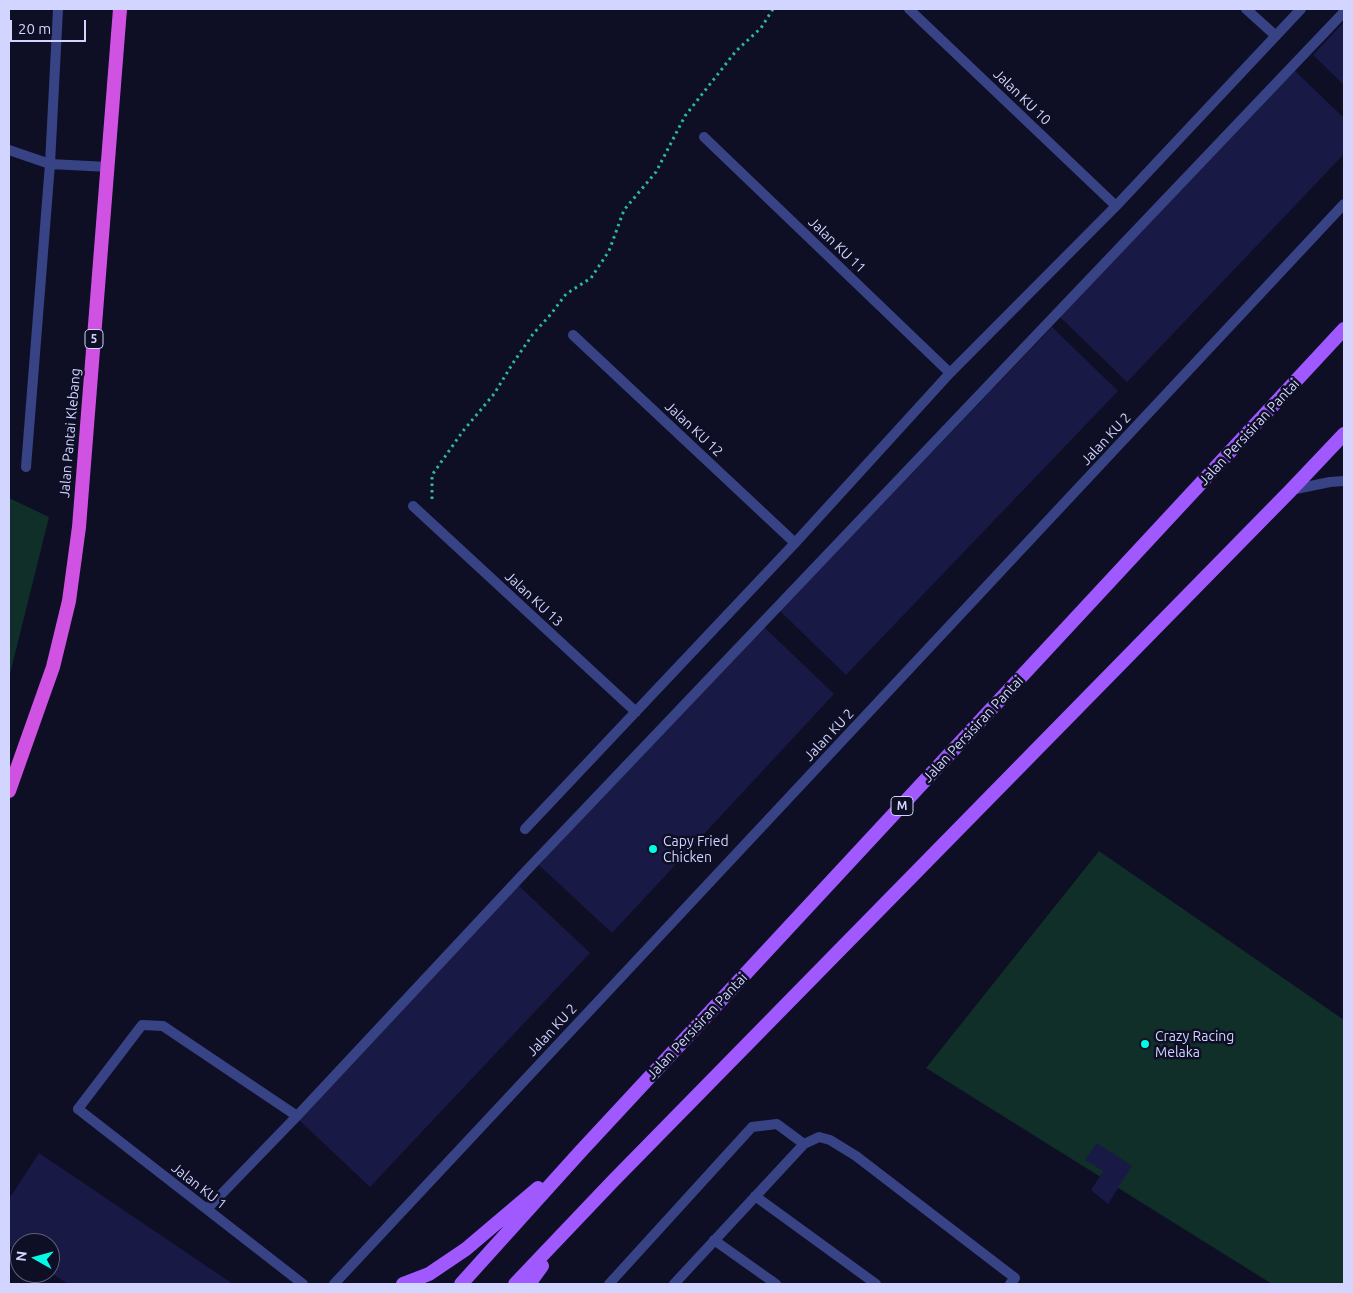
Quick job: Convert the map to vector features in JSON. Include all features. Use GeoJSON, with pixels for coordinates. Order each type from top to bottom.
{"type":"FeatureCollection","features":[{"type":"Feature","properties":{"kind":"highway","name":"Jalan Pantai Klebang"},"geometry":{"type":"LineString","coordinates":[[9,791],[53,668],[69,601],[79,527],[120,9]]}},
{"type":"Feature","properties":{"kind":"main road","name":"Jalan Persisiran Pantai"},"geometry":{"type":"LineString","coordinates":[[461,1284],[581,1151],[1344,329]]}},
{"type":"Feature","properties":{"kind":"main road"},"geometry":{"type":"LineString","coordinates":[[515,1284],[613,1181],[1344,434]]}},
{"type":"Feature","properties":{"kind":"main road"},"geometry":{"type":"LineString","coordinates":[[404,1284],[429,1274],[466,1249],[581,1151]]}},
{"type":"Feature","properties":{"kind":"main road"},"geometry":{"type":"LineString","coordinates":[[529,1284],[544,1263],[613,1181]]}},
{"type":"Feature","properties":{"kind":"street"},"geometry":{"type":"LineString","coordinates":[[26,467],[50,164],[58,9]]}},
{"type":"Feature","properties":{"kind":"street","name":"Jalan KU 10"},"geometry":{"type":"LineString","coordinates":[[909,9],[1116,206]]}},
{"type":"Feature","properties":{"kind":"street"},"geometry":{"type":"LineString","coordinates":[[1246,9],[1276,36]]}},
{"type":"Feature","properties":{"kind":"street"},"geometry":{"type":"LineString","coordinates":[[525,830],[795,543],[950,373],[1116,206],[1301,9]]}},
{"type":"Feature","properties":{"kind":"street"},"geometry":{"type":"LineString","coordinates":[[206,1209],[297,1116],[534,863],[1344,12]]}},
{"type":"Feature","properties":{"kind":"street","name":"Jalan KU 11"},"geometry":{"type":"LineString","coordinates":[[704,137],[950,373]]}},
{"type":"Feature","properties":{"kind":"street"},"geometry":{"type":"LineString","coordinates":[[9,150],[50,164],[108,167]]}},
{"type":"Feature","properties":{"kind":"street","name":"Jalan KU 2"},"geometry":{"type":"LineString","coordinates":[[334,1284],[1344,204]]}},
{"type":"Feature","properties":{"kind":"street","name":"Jalan KU 12"},"geometry":{"type":"LineString","coordinates":[[574,335],[795,543]]}},
{"type":"Feature","properties":{"kind":"street"},"geometry":{"type":"LineString","coordinates":[[1291,490],[1330,482],[1344,482]]}},
{"type":"Feature","properties":{"kind":"street","name":"Jalan KU 13"},"geometry":{"type":"LineString","coordinates":[[413,506],[636,712]]}},
{"type":"Feature","properties":{"kind":"street","name":"Jalan KU 1"},"geometry":{"type":"LineString","coordinates":[[297,1116],[163,1026],[142,1025],[78,1108],[303,1284]]}},
{"type":"Feature","properties":{"kind":"street"},"geometry":{"type":"LineString","coordinates":[[609,1284],[752,1127],[777,1124],[804,1144]]}},
{"type":"Feature","properties":{"kind":"street"},"geometry":{"type":"LineString","coordinates":[[674,1284],[804,1144],[819,1137],[830,1140],[856,1156],[1015,1278],[1010,1284]]}},
{"type":"Feature","properties":{"kind":"street"},"geometry":{"type":"LineString","coordinates":[[755,1196],[876,1284]]}},
{"type":"Feature","properties":{"kind":"street"},"geometry":{"type":"LineString","coordinates":[[714,1240],[776,1284]]}},
{"type":"Feature","properties":{"kind":"path"},"geometry":{"type":"LineString","coordinates":[[433,524],[432,475],[463,431],[494,394],[512,363],[533,334],[566,294],[592,278],[609,251],[624,210],[656,172],[685,116],[736,51],[761,28],[773,9]]}},
{"type":"Feature","properties":{"kind":"green space"},"geometry":{"type":"Polygon","coordinates":[[[9,498],[49,517],[9,678],[9,498]]]}},
{"type":"Feature","properties":{"kind":"green space","name":"Crazy Racing Melaka"},"geometry":{"type":"Polygon","coordinates":[[[1099,851],[1344,1020],[1344,1284],[1272,1284],[926,1068],[1099,851]]]}},
{"type":"Feature","properties":{"kind":"building"},"geometry":{"type":"Polygon","coordinates":[[[1344,22],[1344,85],[1313,55],[1344,22]]]}},
{"type":"Feature","properties":{"kind":"building"},"geometry":{"type":"Polygon","coordinates":[[[1294,70],[1344,118],[1344,154],[1127,382],[1060,317],[1294,70]]]}},
{"type":"Feature","properties":{"kind":"building"},"geometry":{"type":"Polygon","coordinates":[[[1052,327],[1118,391],[846,675],[780,611],[1052,327]]]}},
{"type":"Feature","properties":{"kind":"building"},"geometry":{"type":"Polygon","coordinates":[[[763,626],[834,694],[612,933],[539,865],[763,626]]]}},
{"type":"Feature","properties":{"kind":"building"},"geometry":{"type":"Polygon","coordinates":[[[518,885],[590,953],[370,1187],[298,1119],[518,885]]]}},
{"type":"Feature","properties":{"kind":"building"},"geometry":{"type":"Polygon","coordinates":[[[1097,1143],[1132,1166],[1108,1204],[1091,1190],[1103,1171],[1085,1160],[1097,1143]]]}},
{"type":"Feature","properties":{"kind":"building"},"geometry":{"type":"Polygon","coordinates":[[[39,1153],[233,1284],[68,1284],[60,1279],[60,1233],[10,1233],[9,1245],[9,1199],[39,1153]]]}},
{"type":"Feature","properties":{"kind":"place","name":"Capy Fried Chicken"},"geometry":{"type":"Point","coordinates":[653,849]}},
{"type":"Feature","properties":{"kind":"place","name":"Crazy Racing Melaka"},"geometry":{"type":"Point","coordinates":[1145,1044]}}]}
